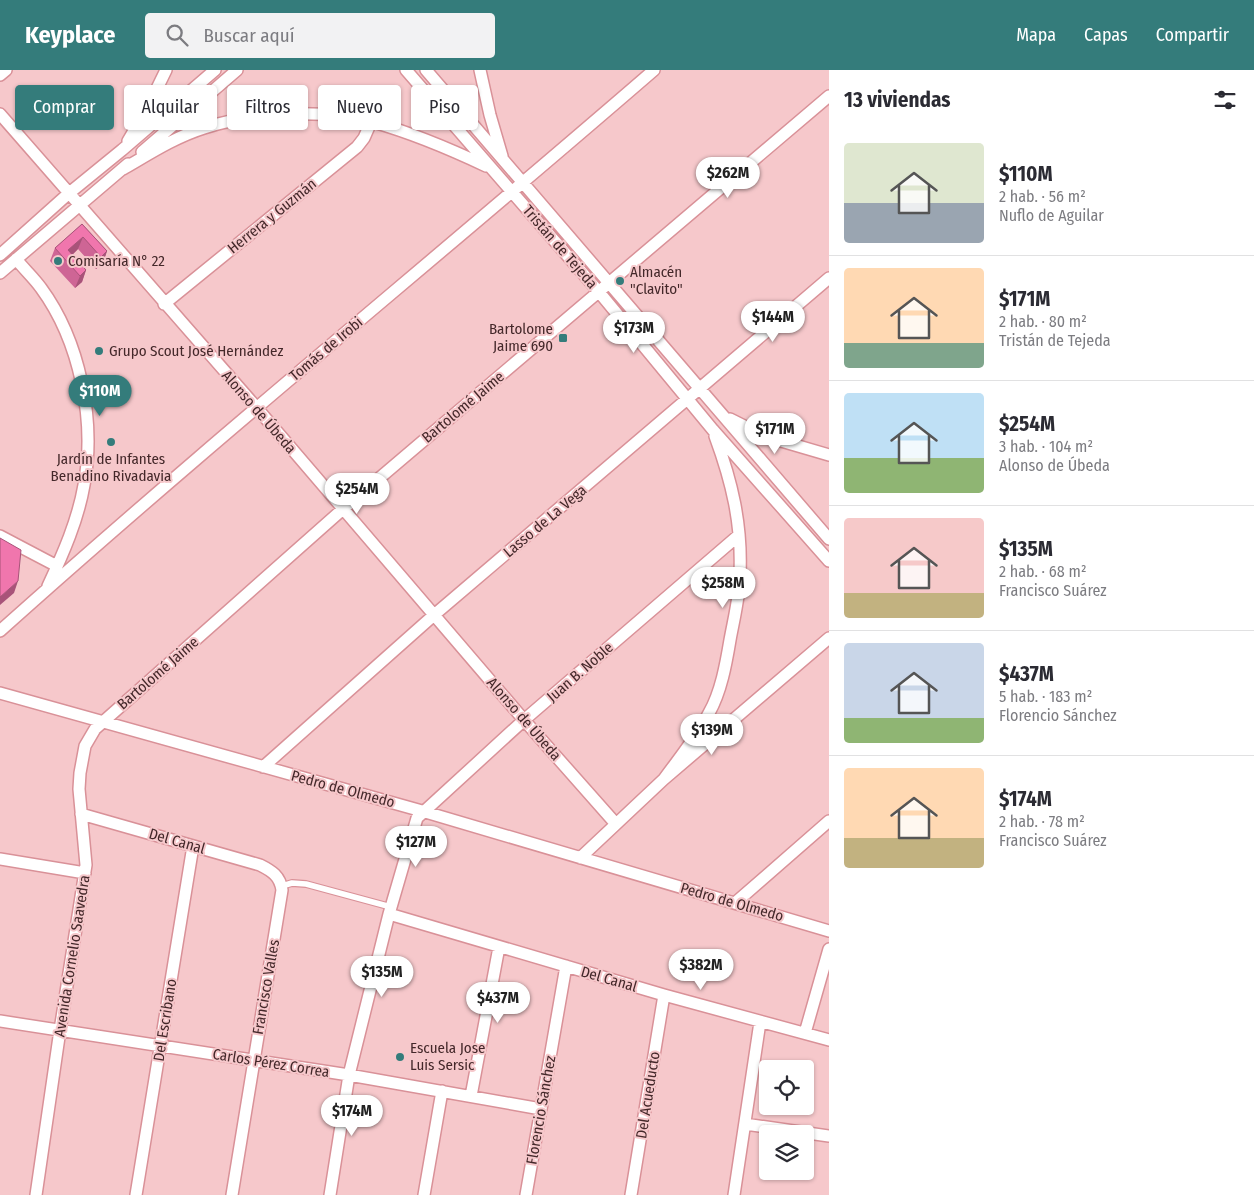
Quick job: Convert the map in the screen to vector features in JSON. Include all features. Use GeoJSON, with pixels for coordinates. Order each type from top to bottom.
{"type":"FeatureCollection","features":[{"type":"Feature","properties":{"kind":"street"},"geometry":{"type":"LineString","coordinates":[[0,75],[6,70]]}},
{"type":"Feature","properties":{"kind":"street"},"geometry":{"type":"LineString","coordinates":[[122,150],[148,107],[166,70]]}},
{"type":"Feature","properties":{"kind":"street"},"geometry":{"type":"LineString","coordinates":[[0,255],[68,194],[215,70]]}},
{"type":"Feature","properties":{"kind":"street"},"geometry":{"type":"LineString","coordinates":[[0,273],[237,70]]}},
{"type":"Feature","properties":{"kind":"street","name":"Tristán de Tejeda"},"geometry":{"type":"LineString","coordinates":[[406,70],[599,292],[713,430],[829,561]]}},
{"type":"Feature","properties":{"kind":"street","name":"Tristán de Tejeda"},"geometry":{"type":"LineString","coordinates":[[426,70],[829,539]]}},
{"type":"Feature","properties":{"kind":"street"},"geometry":{"type":"LineString","coordinates":[[480,70],[503,160]]}},
{"type":"Feature","properties":{"kind":"street","name":"Tomás de Irobi"},"geometry":{"type":"LineString","coordinates":[[0,631],[256,407],[523,183],[654,70]]}},
{"type":"Feature","properties":{"kind":"street","name":"Bartolomé Jaime"},"geometry":{"type":"LineString","coordinates":[[101,722],[343,509],[829,96]]}},
{"type":"Feature","properties":{"kind":"street","name":"Alonso de Úbeda"},"geometry":{"type":"LineString","coordinates":[[0,114],[616,824]]}},
{"type":"Feature","properties":{"kind":"street"},"geometry":{"type":"LineString","coordinates":[[123,169],[177,139],[204,128],[231,121],[266,116],[318,115]]}},
{"type":"Feature","properties":{"kind":"street","name":"Herrera y Guzmán"},"geometry":{"type":"LineString","coordinates":[[164,304],[357,147],[368,130]]}},
{"type":"Feature","properties":{"kind":"street"},"geometry":{"type":"LineString","coordinates":[[395,130],[440,146],[490,168]]}},
{"type":"Feature","properties":{"kind":"street"},"geometry":{"type":"LineString","coordinates":[[0,249],[18,240]]}},
{"type":"Feature","properties":{"kind":"street"},"geometry":{"type":"LineString","coordinates":[[16,260],[41,289],[60,320],[81,378],[87,417],[87,455],[84,485],[78,511],[46,590]]}},
{"type":"Feature","properties":{"kind":"street","name":"Lasso de La Vega"},"geometry":{"type":"LineString","coordinates":[[263,767],[434,615],[829,278]]}},
{"type":"Feature","properties":{"kind":"street"},"geometry":{"type":"LineString","coordinates":[[724,416],[764,436],[829,456]]}},
{"type":"Feature","properties":{"kind":"street"},"geometry":{"type":"LineString","coordinates":[[664,779],[699,731],[711,711],[727,656],[738,593],[740,574],[739,535],[732,487],[713,430]]}},
{"type":"Feature","properties":{"kind":"street","name":"Juan B. Noble"},"geometry":{"type":"LineString","coordinates":[[422,811],[524,720],[739,535]]}},
{"type":"Feature","properties":{"kind":"street"},"geometry":{"type":"LineString","coordinates":[[0,536],[57,566]]}},
{"type":"Feature","properties":{"kind":"street"},"geometry":{"type":"LineString","coordinates":[[580,858],[664,779],[829,638]]}},
{"type":"Feature","properties":{"kind":"street","name":"Pedro de Olmedo"},"geometry":{"type":"LineString","coordinates":[[0,693],[422,811],[829,931]]}},
{"type":"Feature","properties":{"kind":"street","name":"Avenida Cornelio Saavedra"},"geometry":{"type":"LineString","coordinates":[[36,1195],[86,865],[79,781],[85,748],[91,735],[101,722]]}},
{"type":"Feature","properties":{"kind":"street"},"geometry":{"type":"LineString","coordinates":[[330,1195],[349,1075],[390,910],[417,818],[422,811]]}},
{"type":"Feature","properties":{"kind":"street","name":"Del Canal"},"geometry":{"type":"LineString","coordinates":[[81,814],[260,865],[272,871],[278,877],[282,886]]}},
{"type":"Feature","properties":{"kind":"street"},"geometry":{"type":"LineString","coordinates":[[735,903],[829,821]]}},
{"type":"Feature","properties":{"kind":"street","name":"Del Escribano"},"geometry":{"type":"LineString","coordinates":[[136,1195],[193,846]]}},
{"type":"Feature","properties":{"kind":"street"},"geometry":{"type":"LineString","coordinates":[[0,859],[85,874]]}},
{"type":"Feature","properties":{"kind":"street","name":"Francisco Valles"},"geometry":{"type":"LineString","coordinates":[[232,1195],[282,886]]}},
{"type":"Feature","properties":{"kind":"street","name":"Del Canal"},"geometry":{"type":"LineString","coordinates":[[390,910],[566,966],[829,1040]]}},
{"type":"Feature","properties":{"kind":"street"},"geometry":{"type":"LineString","coordinates":[[471,1096],[499,946]]}},
{"type":"Feature","properties":{"kind":"street"},"geometry":{"type":"LineString","coordinates":[[805,1033],[829,948]]}},
{"type":"Feature","properties":{"kind":"street","name":"Florencio Sánchez"},"geometry":{"type":"LineString","coordinates":[[526,1195],[566,966]]}},
{"type":"Feature","properties":{"kind":"street","name":"Del Acueducto"},"geometry":{"type":"LineString","coordinates":[[631,1195],[664,995]]}},
{"type":"Feature","properties":{"kind":"street","name":"Carlos Pérez Correa"},"geometry":{"type":"LineString","coordinates":[[0,1021],[349,1075],[541,1109]]}},
{"type":"Feature","properties":{"kind":"street"},"geometry":{"type":"LineString","coordinates":[[734,1195],[760,1022]]}},
{"type":"Feature","properties":{"kind":"street"},"geometry":{"type":"LineString","coordinates":[[424,1195],[442,1091]]}},
{"type":"Feature","properties":{"kind":"street"},"geometry":{"type":"LineString","coordinates":[[745,1124],[829,1136]]}},
{"type":"Feature","properties":{"kind":"lane"},"geometry":{"type":"LineString","coordinates":[[282,886],[292,883],[306,884],[390,910]]}},
{"type":"Feature","properties":{"kind":"building"},"geometry":{"type":"Polygon","coordinates":[[[82,224],[107,251],[101,257],[83,237],[68,250],[86,270],[80,276],[55,248],[82,224]]]}},
{"type":"Feature","properties":{"kind":"building"},"geometry":{"type":"Polygon","coordinates":[[[0,538],[21,550],[18,581],[0,597],[0,538]]]}},
{"type":"Feature","properties":{"kind":"place","name":"Comisaría N° 22"},"geometry":{"type":"Point","coordinates":[58,261]}},
{"type":"Feature","properties":{"kind":"place","name":"Almacén \"Clavito\""},"geometry":{"type":"Point","coordinates":[620,281]}},
{"type":"Feature","properties":{"kind":"place","name":"Bartolome Jaime 690"},"geometry":{"type":"Point","coordinates":[563,338]}},
{"type":"Feature","properties":{"kind":"place","name":"Grupo Scout José Hernández"},"geometry":{"type":"Point","coordinates":[99,351]}},
{"type":"Feature","properties":{"kind":"place","name":"Jardín de Infantes Benadino Rivadavia"},"geometry":{"type":"Point","coordinates":[111,442]}},
{"type":"Feature","properties":{"kind":"place","name":"Escuela Jose Luis Sersic"},"geometry":{"type":"Point","coordinates":[400,1057]}}]}
